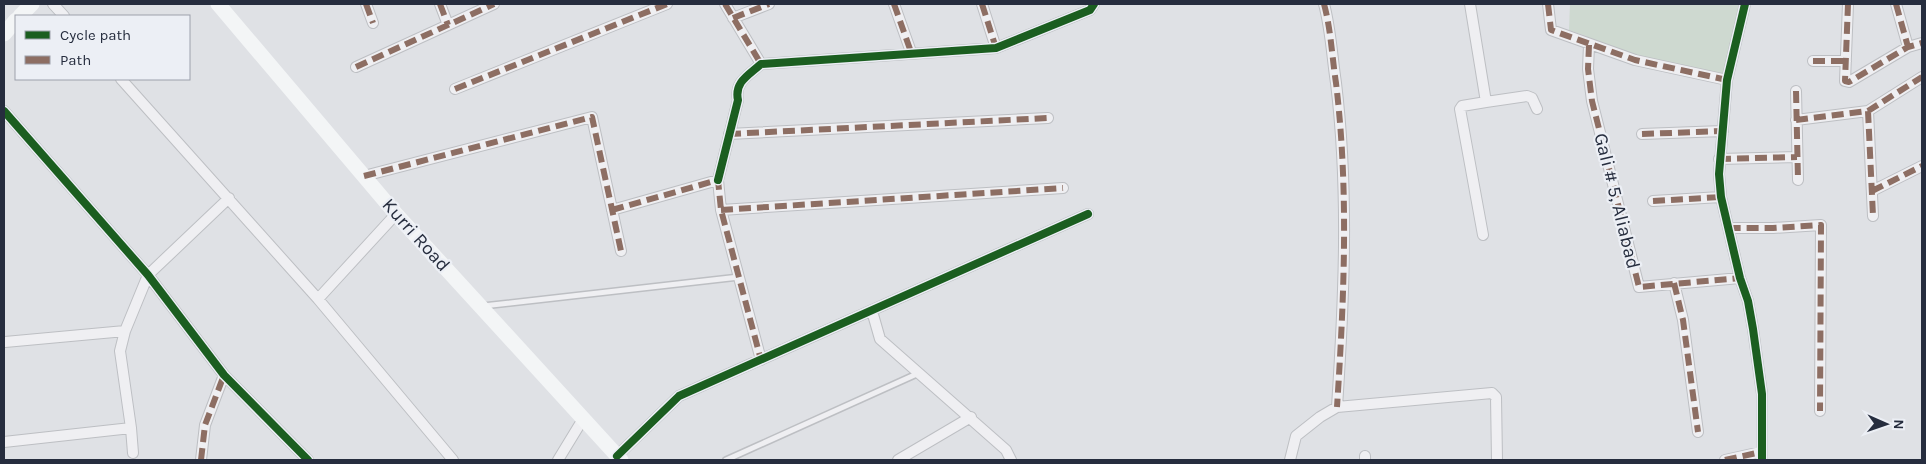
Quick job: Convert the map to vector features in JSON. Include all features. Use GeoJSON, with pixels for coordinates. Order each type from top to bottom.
{"type":"FeatureCollection","features":[{"type":"Feature","properties":{"kind":"main road"},"geometry":{"type":"LineString","coordinates":[[21,15],[32,4]]}},
{"type":"Feature","properties":{"kind":"main road","name":"Kurri Road"},"geometry":{"type":"LineString","coordinates":[[218,4],[396,214],[619,458]]}},
{"type":"Feature","properties":{"kind":"main road"},"geometry":{"type":"LineString","coordinates":[[4,34],[15,21]]}},
{"type":"Feature","properties":{"kind":"street"},"geometry":{"type":"LineString","coordinates":[[53,4],[63,15]]}},
{"type":"Feature","properties":{"kind":"street"},"geometry":{"type":"LineString","coordinates":[[366,4],[373,23]]}},
{"type":"Feature","properties":{"kind":"street"},"geometry":{"type":"LineString","coordinates":[[440,4],[448,25]]}},
{"type":"Feature","properties":{"kind":"street"},"geometry":{"type":"LineString","coordinates":[[356,67],[494,4]]}},
{"type":"Feature","properties":{"kind":"street"},"geometry":{"type":"LineString","coordinates":[[455,89],[668,4]]}},
{"type":"Feature","properties":{"kind":"street"},"geometry":{"type":"LineString","coordinates":[[725,4],[761,64]]}},
{"type":"Feature","properties":{"kind":"street"},"geometry":{"type":"LineString","coordinates":[[733,18],[769,4]]}},
{"type":"Feature","properties":{"kind":"street"},"geometry":{"type":"LineString","coordinates":[[894,4],[911,52]]}},
{"type":"Feature","properties":{"kind":"street"},"geometry":{"type":"LineString","coordinates":[[982,4],[996,48]]}},
{"type":"Feature","properties":{"kind":"street"},"geometry":{"type":"LineString","coordinates":[[761,360],[721,210],[718,180],[738,100],[736,91],[739,83],[761,64],[911,52],[996,48],[1090,10],[1094,4]]}},
{"type":"Feature","properties":{"kind":"street"},"geometry":{"type":"LineString","coordinates":[[1324,4],[1339,108],[1344,181],[1344,307],[1336,407]]}},
{"type":"Feature","properties":{"kind":"street"},"geometry":{"type":"LineString","coordinates":[[1470,4],[1486,102]]}},
{"type":"Feature","properties":{"kind":"street"},"geometry":{"type":"LineString","coordinates":[[1548,4],[1551,30],[1635,60],[1727,80]]}},
{"type":"Feature","properties":{"kind":"street"},"geometry":{"type":"LineString","coordinates":[[1725,460],[1762,456],[1762,394],[1748,301],[1740,278],[1721,197],[1719,159],[1727,80],[1745,4]]}},
{"type":"Feature","properties":{"kind":"street"},"geometry":{"type":"LineString","coordinates":[[1848,4],[1845,82],[1849,82],[1922,42]]}},
{"type":"Feature","properties":{"kind":"street"},"geometry":{"type":"LineString","coordinates":[[1896,4],[1908,48]]}},
{"type":"Feature","properties":{"kind":"street","name":"Gali # 5, Aliabad"},"geometry":{"type":"LineString","coordinates":[[1590,45],[1588,69],[1593,110],[1639,287],[1740,278]]}},
{"type":"Feature","properties":{"kind":"street"},"geometry":{"type":"LineString","coordinates":[[1813,61],[1846,60]]}},
{"type":"Feature","properties":{"kind":"street"},"geometry":{"type":"LineString","coordinates":[[1796,120],[1868,111],[1922,78]]}},
{"type":"Feature","properties":{"kind":"street"},"geometry":{"type":"LineString","coordinates":[[122,80],[318,299],[453,460]]}},
{"type":"Feature","properties":{"kind":"street"},"geometry":{"type":"LineString","coordinates":[[1796,91],[1798,180]]}},
{"type":"Feature","properties":{"kind":"street"},"geometry":{"type":"LineString","coordinates":[[1482,235],[1460,109],[1462,106],[1527,96],[1532,98],[1537,109]]}},
{"type":"Feature","properties":{"kind":"street"},"geometry":{"type":"LineString","coordinates":[[4,111],[148,275],[224,375],[308,460]]}},
{"type":"Feature","properties":{"kind":"street"},"geometry":{"type":"LineString","coordinates":[[1868,111],[1873,216]]}},
{"type":"Feature","properties":{"kind":"street"},"geometry":{"type":"LineString","coordinates":[[364,176],[592,117],[621,251]]}},
{"type":"Feature","properties":{"kind":"street"},"geometry":{"type":"LineString","coordinates":[[729,134],[1048,118]]}},
{"type":"Feature","properties":{"kind":"street"},"geometry":{"type":"LineString","coordinates":[[1642,134],[1723,132]]}},
{"type":"Feature","properties":{"kind":"street"},"geometry":{"type":"LineString","coordinates":[[1719,159],[1797,157]]}},
{"type":"Feature","properties":{"kind":"street"},"geometry":{"type":"LineString","coordinates":[[1872,190],[1922,166]]}},
{"type":"Feature","properties":{"kind":"street"},"geometry":{"type":"LineString","coordinates":[[612,210],[718,180]]}},
{"type":"Feature","properties":{"kind":"street"},"geometry":{"type":"LineString","coordinates":[[721,210],[1063,188]]}},
{"type":"Feature","properties":{"kind":"street"},"geometry":{"type":"LineString","coordinates":[[1653,201],[1721,197]]}},
{"type":"Feature","properties":{"kind":"street"},"geometry":{"type":"LineString","coordinates":[[133,453],[120,351],[125,331],[148,275],[229,198]]}},
{"type":"Feature","properties":{"kind":"street"},"geometry":{"type":"LineString","coordinates":[[318,299],[396,214]]}},
{"type":"Feature","properties":{"kind":"street"},"geometry":{"type":"LineString","coordinates":[[619,458],[679,396],[1088,214]]}},
{"type":"Feature","properties":{"kind":"street"},"geometry":{"type":"LineString","coordinates":[[1729,230],[1734,228],[1821,225],[1820,411]]}},
{"type":"Feature","properties":{"kind":"street"},"geometry":{"type":"LineString","coordinates":[[1674,283],[1683,320],[1698,432]]}},
{"type":"Feature","properties":{"kind":"street"},"geometry":{"type":"LineString","coordinates":[[872,311],[880,339],[1006,450],[1010,460]]}},
{"type":"Feature","properties":{"kind":"street"},"geometry":{"type":"LineString","coordinates":[[5,342],[125,331]]}},
{"type":"Feature","properties":{"kind":"street"},"geometry":{"type":"LineString","coordinates":[[201,460],[205,425],[224,375]]}},
{"type":"Feature","properties":{"kind":"street"},"geometry":{"type":"LineString","coordinates":[[1290,460],[1296,436],[1320,416],[1336,407],[1492,393],[1496,397],[1497,460]]}},
{"type":"Feature","properties":{"kind":"street"},"geometry":{"type":"LineString","coordinates":[[898,460],[912,457],[971,418]]}},
{"type":"Feature","properties":{"kind":"street"},"geometry":{"type":"LineString","coordinates":[[558,460],[583,419]]}},
{"type":"Feature","properties":{"kind":"street"},"geometry":{"type":"LineString","coordinates":[[4,442],[130,428]]}},
{"type":"Feature","properties":{"kind":"lane"},"geometry":{"type":"LineString","coordinates":[[480,306],[739,277]]}},
{"type":"Feature","properties":{"kind":"lane"},"geometry":{"type":"LineString","coordinates":[[726,460],[919,372]]}},
{"type":"Feature","properties":{"kind":"shaded area"},"geometry":{"type":"Polygon","coordinates":[[[1570,4],[1740,4],[1724,75],[1611,50],[1586,36],[1569,30],[1570,4]]]}},
{"type":"Feature","properties":{"kind":"marked path"},"geometry":{"type":"LineString","coordinates":[[366,4],[373,23]]}},
{"type":"Feature","properties":{"kind":"marked path"},"geometry":{"type":"LineString","coordinates":[[440,4],[448,25]]}},
{"type":"Feature","properties":{"kind":"marked path"},"geometry":{"type":"LineString","coordinates":[[356,67],[494,4]]}},
{"type":"Feature","properties":{"kind":"marked path"},"geometry":{"type":"LineString","coordinates":[[455,89],[667,4]]}},
{"type":"Feature","properties":{"kind":"marked path"},"geometry":{"type":"LineString","coordinates":[[725,4],[761,64]]}},
{"type":"Feature","properties":{"kind":"marked path"},"geometry":{"type":"LineString","coordinates":[[733,18],[769,4]]}},
{"type":"Feature","properties":{"kind":"marked path"},"geometry":{"type":"LineString","coordinates":[[894,4],[911,52]]}},
{"type":"Feature","properties":{"kind":"marked path"},"geometry":{"type":"LineString","coordinates":[[982,4],[996,48]]}},
{"type":"Feature","properties":{"kind":"marked path"},"geometry":{"type":"LineString","coordinates":[[1324,4],[1336,83],[1343,164],[1343,286],[1337,407]]}},
{"type":"Feature","properties":{"kind":"marked path"},"geometry":{"type":"LineString","coordinates":[[1548,4],[1551,30],[1635,60],[1727,80]]}},
{"type":"Feature","properties":{"kind":"marked path"},"geometry":{"type":"LineString","coordinates":[[1848,4],[1845,81],[1849,82],[1908,47],[1922,43]]}},
{"type":"Feature","properties":{"kind":"marked path"},"geometry":{"type":"LineString","coordinates":[[1896,4],[1908,47]]}},
{"type":"Feature","properties":{"kind":"marked path"},"geometry":{"type":"LineString","coordinates":[[1589,45],[1588,69],[1592,101],[1639,287],[1740,278]]}},
{"type":"Feature","properties":{"kind":"marked path"},"geometry":{"type":"LineString","coordinates":[[1813,61],[1846,61]]}},
{"type":"Feature","properties":{"kind":"marked path"},"geometry":{"type":"LineString","coordinates":[[1796,120],[1868,111],[1922,77]]}},
{"type":"Feature","properties":{"kind":"marked path"},"geometry":{"type":"LineString","coordinates":[[1796,91],[1798,180]]}},
{"type":"Feature","properties":{"kind":"marked path"},"geometry":{"type":"LineString","coordinates":[[1868,111],[1873,216]]}},
{"type":"Feature","properties":{"kind":"marked path"},"geometry":{"type":"LineString","coordinates":[[364,176],[592,117],[621,251]]}},
{"type":"Feature","properties":{"kind":"marked path"},"geometry":{"type":"LineString","coordinates":[[729,134],[1048,118]]}},
{"type":"Feature","properties":{"kind":"marked path"},"geometry":{"type":"LineString","coordinates":[[1642,134],[1723,131]]}},
{"type":"Feature","properties":{"kind":"marked path"},"geometry":{"type":"LineString","coordinates":[[1719,159],[1797,157]]}},
{"type":"Feature","properties":{"kind":"marked path"},"geometry":{"type":"LineString","coordinates":[[1872,191],[1922,166]]}},
{"type":"Feature","properties":{"kind":"marked path"},"geometry":{"type":"LineString","coordinates":[[612,210],[718,180],[721,210],[761,360]]}},
{"type":"Feature","properties":{"kind":"marked path"},"geometry":{"type":"LineString","coordinates":[[721,210],[1063,188]]}},
{"type":"Feature","properties":{"kind":"marked path"},"geometry":{"type":"LineString","coordinates":[[1653,201],[1721,197]]}},
{"type":"Feature","properties":{"kind":"marked path"},"geometry":{"type":"LineString","coordinates":[[1729,230],[1734,228],[1821,225],[1820,411]]}},
{"type":"Feature","properties":{"kind":"marked path"},"geometry":{"type":"LineString","coordinates":[[1674,283],[1683,320],[1698,432]]}},
{"type":"Feature","properties":{"kind":"marked path"},"geometry":{"type":"LineString","coordinates":[[201,460],[205,425],[224,375]]}},
{"type":"Feature","properties":{"kind":"marked path"},"geometry":{"type":"LineString","coordinates":[[1725,460],[1761,452]]}},
{"type":"Feature","properties":{"kind":"cycle path"},"geometry":{"type":"LineString","coordinates":[[718,180],[738,100],[738,88],[744,79],[761,64],[996,48],[1090,10],[1094,4]]}},
{"type":"Feature","properties":{"kind":"cycle path"},"geometry":{"type":"LineString","coordinates":[[1745,4],[1727,80],[1719,174],[1721,197],[1740,278],[1748,301],[1753,329],[1762,394],[1762,460]]}},
{"type":"Feature","properties":{"kind":"cycle path"},"geometry":{"type":"LineString","coordinates":[[4,111],[148,275],[224,375],[308,460]]}},
{"type":"Feature","properties":{"kind":"cycle path"},"geometry":{"type":"LineString","coordinates":[[617,456],[679,396],[1088,214]]}}]}
